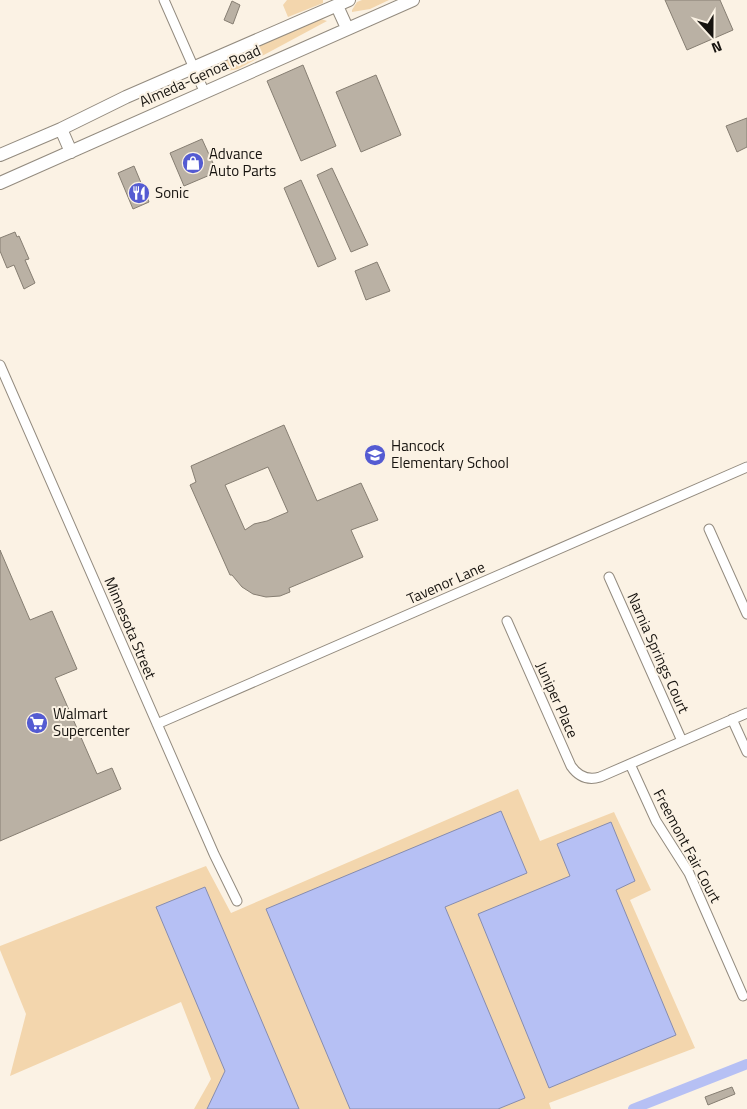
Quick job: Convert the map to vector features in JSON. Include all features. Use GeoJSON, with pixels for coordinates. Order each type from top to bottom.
{"type":"FeatureCollection","features":[{"type":"Feature","properties":{"kind":"main road","name":"Almeda-Genoa Road"},"geometry":{"type":"LineString","coordinates":[[0,155],[61,129],[126,97],[350,0]]}},
{"type":"Feature","properties":{"kind":"main road","name":"Almeda-Genoa Road"},"geometry":{"type":"LineString","coordinates":[[0,183],[413,0]]}},
{"type":"Feature","properties":{"kind":"main road"},"geometry":{"type":"LineString","coordinates":[[337,6],[347,28]]}},
{"type":"Feature","properties":{"kind":"main road"},"geometry":{"type":"LineString","coordinates":[[61,129],[71,152]]}},
{"type":"Feature","properties":{"kind":"street"},"geometry":{"type":"LineString","coordinates":[[164,0],[204,91]]}},
{"type":"Feature","properties":{"kind":"street","name":"Minnesota Street"},"geometry":{"type":"LineString","coordinates":[[0,365],[214,854],[237,901]]}},
{"type":"Feature","properties":{"kind":"street","name":"Tavenor Lane"},"geometry":{"type":"LineString","coordinates":[[157,724],[747,467]]}},
{"type":"Feature","properties":{"kind":"street"},"geometry":{"type":"LineString","coordinates":[[709,529],[747,614]]}},
{"type":"Feature","properties":{"kind":"street","name":"Narnia Springs Court"},"geometry":{"type":"LineString","coordinates":[[609,577],[682,741]]}},
{"type":"Feature","properties":{"kind":"street","name":"Juniper Place"},"geometry":{"type":"LineString","coordinates":[[507,621],[570,766],[578,774],[593,779],[630,764]]}},
{"type":"Feature","properties":{"kind":"street"},"geometry":{"type":"LineString","coordinates":[[630,764],[747,713]]}},
{"type":"Feature","properties":{"kind":"street"},"geometry":{"type":"LineString","coordinates":[[732,719],[747,752]]}},
{"type":"Feature","properties":{"kind":"street","name":"Freemont Fair Court"},"geometry":{"type":"LineString","coordinates":[[630,764],[656,821],[689,873],[743,996]]}},
{"type":"Feature","properties":{"kind":"shaded area"},"geometry":{"type":"Polygon","coordinates":[[[287,0],[323,0],[323,3],[288,17],[283,5],[287,0]]]}},
{"type":"Feature","properties":{"kind":"shaded area"},"geometry":{"type":"Polygon","coordinates":[[[362,0],[389,0],[370,9],[352,12],[357,2],[362,0]]]}},
{"type":"Feature","properties":{"kind":"shaded area"},"geometry":{"type":"Polygon","coordinates":[[[321,19],[327,21],[238,69],[217,73],[213,69],[220,62],[321,19]]]}},
{"type":"Feature","properties":{"kind":"shaded area"},"geometry":{"type":"Polygon","coordinates":[[[518,789],[540,841],[614,812],[651,890],[630,900],[695,1048],[549,1103],[551,1109],[194,1109],[211,1079],[181,1002],[10,1076],[26,1014],[0,946],[206,866],[231,913],[518,789]]]}},
{"type":"Feature","properties":{"kind":"water"},"geometry":{"type":"Polygon","coordinates":[[[501,811],[527,873],[445,907],[525,1098],[498,1109],[350,1109],[266,909],[501,811]]]}},
{"type":"Feature","properties":{"kind":"water"},"geometry":{"type":"Polygon","coordinates":[[[611,822],[635,881],[616,890],[676,1035],[549,1088],[478,914],[570,876],[557,844],[611,822]]]}},
{"type":"Feature","properties":{"kind":"water"},"geometry":{"type":"Polygon","coordinates":[[[205,887],[299,1109],[207,1109],[225,1071],[156,907],[205,887]]]}},
{"type":"Feature","properties":{"kind":"building"},"geometry":{"type":"Polygon","coordinates":[[[665,0],[720,0],[733,30],[687,50],[665,0]]]}},
{"type":"Feature","properties":{"kind":"building"},"geometry":{"type":"Polygon","coordinates":[[[232,1],[240,5],[233,24],[224,20],[232,1]]]}},
{"type":"Feature","properties":{"kind":"building"},"geometry":{"type":"Polygon","coordinates":[[[303,65],[336,146],[301,161],[267,81],[303,65]]]}},
{"type":"Feature","properties":{"kind":"building"},"geometry":{"type":"Polygon","coordinates":[[[376,75],[401,135],[361,152],[336,92],[376,75]]]}},
{"type":"Feature","properties":{"kind":"building"},"geometry":{"type":"Polygon","coordinates":[[[747,118],[747,147],[737,152],[726,126],[747,118]]]}},
{"type":"Feature","properties":{"kind":"building","name":"Advance Auto Parts"},"geometry":{"type":"Polygon","coordinates":[[[202,139],[217,172],[184,186],[170,153],[202,139]]]}},
{"type":"Feature","properties":{"kind":"building","name":"Sonic"},"geometry":{"type":"Polygon","coordinates":[[[134,166],[149,202],[133,209],[118,173],[134,166]]]}},
{"type":"Feature","properties":{"kind":"building"},"geometry":{"type":"Polygon","coordinates":[[[332,168],[368,245],[351,252],[317,175],[332,168]]]}},
{"type":"Feature","properties":{"kind":"building"},"geometry":{"type":"Polygon","coordinates":[[[301,180],[336,259],[318,267],[284,188],[301,180]]]}},
{"type":"Feature","properties":{"kind":"building"},"geometry":{"type":"Polygon","coordinates":[[[15,232],[17,237],[19,236],[29,259],[25,260],[35,283],[24,289],[14,265],[7,268],[0,251],[0,238],[15,232]]]}},
{"type":"Feature","properties":{"kind":"building"},"geometry":{"type":"Polygon","coordinates":[[[377,262],[390,291],[366,300],[355,271],[377,262]]]}},
{"type":"Feature","properties":{"kind":"building"},"geometry":{"type":"Polygon","coordinates":[[[284,425],[317,501],[361,483],[378,520],[351,530],[363,557],[289,588],[290,592],[280,596],[266,597],[253,594],[242,587],[230,575],[190,485],[196,482],[191,466],[284,425]],[[268,467],[225,485],[245,530],[254,524],[288,512],[268,467]]]}},
{"type":"Feature","properties":{"kind":"building","name":"Walmart Supercenter"},"geometry":{"type":"Polygon","coordinates":[[[0,550],[30,620],[52,611],[77,669],[55,678],[97,774],[112,768],[121,789],[0,841],[0,550]]]}},
{"type":"Feature","properties":{"kind":"building"},"geometry":{"type":"Polygon","coordinates":[[[732,1087],[735,1094],[708,1105],[705,1097],[732,1087]]]}},
{"type":"Feature","properties":{"kind":"waterway"},"geometry":{"type":"LineString","coordinates":[[633,1109],[747,1064]]}},
{"type":"Feature","properties":{"kind":"place","name":"Advance Auto Parts"},"geometry":{"type":"Point","coordinates":[193,163]}},
{"type":"Feature","properties":{"kind":"place","name":"Sonic"},"geometry":{"type":"Point","coordinates":[139,193]}},
{"type":"Feature","properties":{"kind":"place","name":"Hancock Elementary School"},"geometry":{"type":"Point","coordinates":[375,455]}},
{"type":"Feature","properties":{"kind":"place","name":"Walmart Supercenter"},"geometry":{"type":"Point","coordinates":[37,723]}}]}
